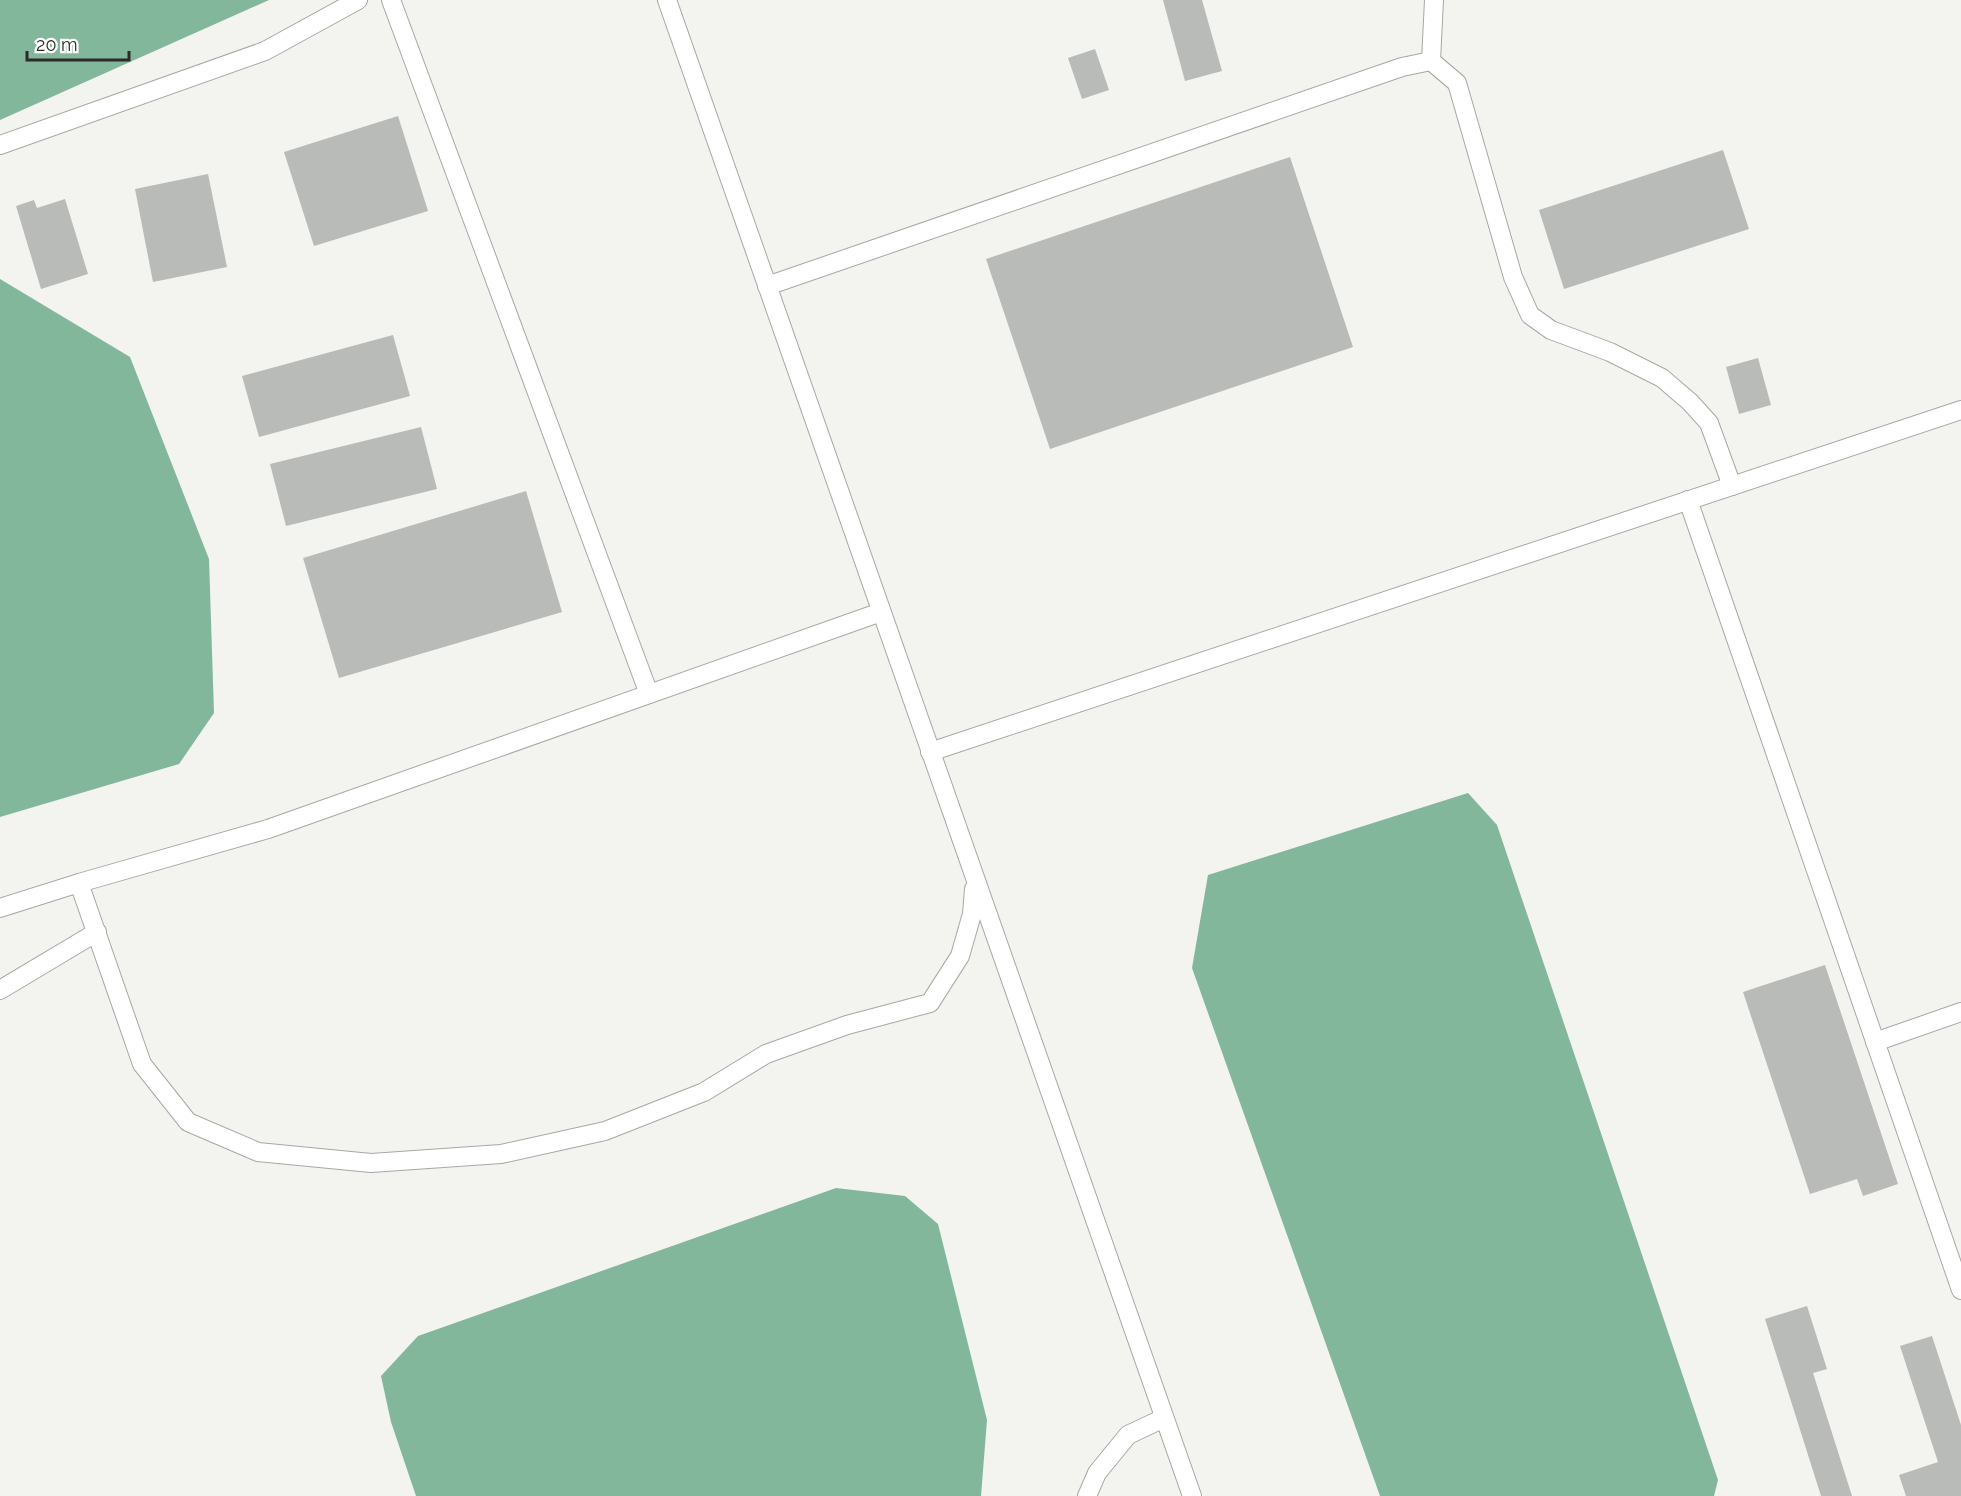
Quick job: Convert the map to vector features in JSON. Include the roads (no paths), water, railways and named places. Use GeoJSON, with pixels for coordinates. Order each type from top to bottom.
{"type":"FeatureCollection","features":[{"type":"Feature","properties":{"kind":"lane"},"geometry":{"type":"LineString","coordinates":[[0,145],[265,51],[358,0]]}},
{"type":"Feature","properties":{"kind":"lane"},"geometry":{"type":"LineString","coordinates":[[391,0],[650,694]]}},
{"type":"Feature","properties":{"kind":"lane"},"geometry":{"type":"LineString","coordinates":[[667,0],[1192,1496]]}},
{"type":"Feature","properties":{"kind":"lane"},"geometry":{"type":"LineString","coordinates":[[1431,61],[1434,0]]}},
{"type":"Feature","properties":{"kind":"lane"},"geometry":{"type":"LineString","coordinates":[[767,286],[1402,67],[1431,61]]}},
{"type":"Feature","properties":{"kind":"lane"},"geometry":{"type":"LineString","coordinates":[[1431,61],[1457,83],[1513,277],[1530,315],[1551,330],[1610,352],[1662,378],[1690,402],[1709,423],[1732,486]]}},
{"type":"Feature","properties":{"kind":"lane"},"geometry":{"type":"LineString","coordinates":[[930,752],[1961,410]]}},
{"type":"Feature","properties":{"kind":"lane"},"geometry":{"type":"LineString","coordinates":[[1688,500],[1961,1290]]}},
{"type":"Feature","properties":{"kind":"lane"},"geometry":{"type":"LineString","coordinates":[[0,908],[267,829],[881,612]]}},
{"type":"Feature","properties":{"kind":"lane"},"geometry":{"type":"LineString","coordinates":[[79,883],[142,1064],[188,1122],[258,1152],[371,1163],[501,1154],[605,1131],[704,1092],[766,1054],[847,1025],[930,1003],[960,956],[972,914],[975,880]]}},
{"type":"Feature","properties":{"kind":"lane"},"geometry":{"type":"LineString","coordinates":[[0,990],[97,932]]}},
{"type":"Feature","properties":{"kind":"lane"},"geometry":{"type":"LineString","coordinates":[[1875,1042],[1961,1012]]}},
{"type":"Feature","properties":{"kind":"lane"},"geometry":{"type":"LineString","coordinates":[[1087,1496],[1097,1473],[1128,1435],[1164,1418]]}}]}
